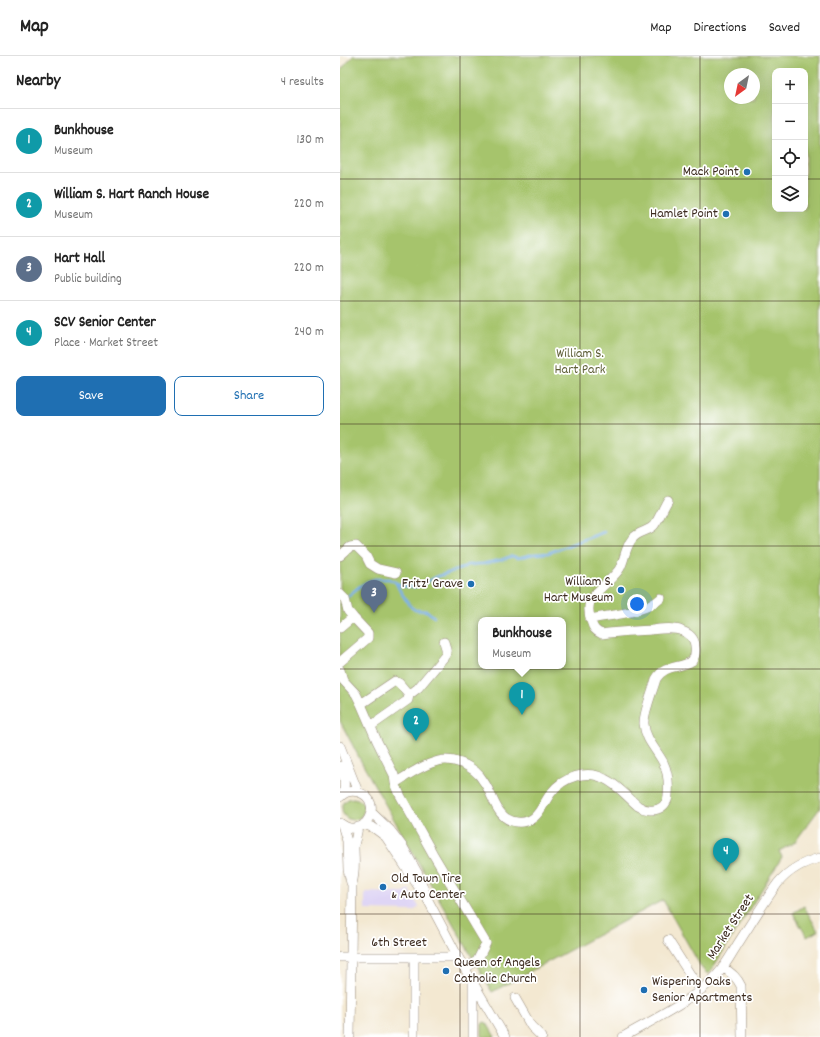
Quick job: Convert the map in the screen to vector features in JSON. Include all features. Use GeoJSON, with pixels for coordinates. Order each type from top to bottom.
{"type":"FeatureCollection","features":[{"type":"Feature","properties":{"kind":"street"},"geometry":{"type":"LineString","coordinates":[[395,783],[424,766],[446,759],[467,765],[478,774],[496,807],[503,816],[513,822],[525,822],[534,817],[538,814],[552,791],[562,783],[581,775],[591,775],[605,778],[615,784],[641,808],[654,810],[662,808],[668,799],[669,788],[667,772],[663,762],[645,732],[644,722],[647,707],[658,676],[666,669],[692,661],[695,654],[696,644],[690,635],[680,630],[630,630],[602,634],[593,629],[589,608],[590,602],[620,568],[632,539],[639,533],[650,529],[655,524],[668,500]]}},
{"type":"Feature","properties":{"kind":"street"},"geometry":{"type":"LineString","coordinates":[[340,556],[350,547],[356,546],[366,556],[370,564],[396,573]]}},
{"type":"Feature","properties":{"kind":"street"},"geometry":{"type":"LineString","coordinates":[[340,594],[345,599],[348,611],[368,634],[368,637],[340,662]]}},
{"type":"Feature","properties":{"kind":"street"},"geometry":{"type":"LineString","coordinates":[[590,618],[637,610],[652,604],[661,598]]}},
{"type":"Feature","properties":{"kind":"street"},"geometry":{"type":"LineString","coordinates":[[340,628],[353,617]]}},
{"type":"Feature","properties":{"kind":"street"},"geometry":{"type":"LineString","coordinates":[[371,726],[408,700],[409,695],[418,688],[444,658],[447,650],[444,642]]}},
{"type":"Feature","properties":{"kind":"street"},"geometry":{"type":"LineString","coordinates":[[340,670],[343,680],[356,694],[361,704],[394,775],[395,783],[400,795],[429,848],[486,943],[476,961],[465,968]]}},
{"type":"Feature","properties":{"kind":"street"},"geometry":{"type":"LineString","coordinates":[[361,704],[394,681],[400,683],[409,695]]}},
{"type":"Feature","properties":{"kind":"street"},"geometry":{"type":"LineString","coordinates":[[340,746],[358,792]]}},
{"type":"Feature","properties":{"kind":"street"},"geometry":{"type":"LineString","coordinates":[[340,766],[345,785],[341,795]]}},
{"type":"Feature","properties":{"kind":"street"},"geometry":{"type":"LineString","coordinates":[[341,795],[352,791],[358,792],[364,795],[371,806],[371,812],[368,820],[361,826],[355,839],[354,846],[350,957],[350,1037]]}},
{"type":"Feature","properties":{"kind":"street"},"geometry":{"type":"LineString","coordinates":[[371,812],[390,830],[403,847],[418,874],[428,900],[458,957],[505,1037]]}},
{"type":"Feature","properties":{"kind":"street"},"geometry":{"type":"LineString","coordinates":[[341,824],[352,828],[361,826],[374,828],[386,837],[428,900]]}},
{"type":"Feature","properties":{"kind":"street"},"geometry":{"type":"LineString","coordinates":[[341,824],[347,841],[344,865],[352,884]]}},
{"type":"Feature","properties":{"kind":"street","name":"Market Street"},"geometry":{"type":"LineString","coordinates":[[623,1037],[677,1006],[700,990],[716,976],[785,874],[802,864],[820,858]]}},
{"type":"Feature","properties":{"kind":"street"},"geometry":{"type":"LineString","coordinates":[[668,940],[700,990]]}},
{"type":"Feature","properties":{"kind":"street","name":"6th Street"},"geometry":{"type":"LineString","coordinates":[[340,957],[458,957]]}},
{"type":"Feature","properties":{"kind":"street"},"geometry":{"type":"LineString","coordinates":[[414,957],[414,1037]]}},
{"type":"Feature","properties":{"kind":"street"},"geometry":{"type":"LineString","coordinates":[[723,967],[738,980],[741,986],[742,1037]]}},
{"type":"Feature","properties":{"kind":"street"},"geometry":{"type":"LineString","coordinates":[[473,982],[473,1037]]}},
{"type":"Feature","properties":{"kind":"street"},"geometry":{"type":"LineString","coordinates":[[515,998],[531,1026],[542,1037]]}},
{"type":"Feature","properties":{"kind":"shaded area"},"geometry":{"type":"Polygon","coordinates":[[[409,889],[419,907],[413,911],[365,910],[365,892],[402,893],[409,889]]]}},
{"type":"Feature","properties":{"kind":"green space","name":"William S. Hart Park"},"geometry":{"type":"Polygon","coordinates":[[[353,56],[820,56],[820,808],[794,843],[779,851],[782,857],[709,974],[701,967],[663,900],[492,992],[363,765],[340,721],[340,71],[353,56]]]}},
{"type":"Feature","properties":{"kind":"green space"},"geometry":{"type":"Polygon","coordinates":[[[353,798],[361,801],[364,809],[361,817],[353,820],[345,817],[342,809],[345,801],[353,798]]]}},
{"type":"Feature","properties":{"kind":"green space"},"geometry":{"type":"Polygon","coordinates":[[[804,906],[818,931],[807,937],[793,913],[804,906]]]}},
{"type":"Feature","properties":{"kind":"green space"},"geometry":{"type":"Polygon","coordinates":[[[484,1022],[487,1023],[495,1037],[482,1037],[482,1024],[484,1022]]]}},
{"type":"Feature","properties":{"kind":"waterway"},"geometry":{"type":"LineString","coordinates":[[347,597],[360,586],[375,579],[389,579],[403,586],[414,587],[436,577],[463,568],[467,565],[482,564],[512,556],[518,558],[533,554],[548,553],[604,532]]}},
{"type":"Feature","properties":{"kind":"waterway"},"geometry":{"type":"LineString","coordinates":[[396,583],[411,607],[415,610],[427,611],[434,617]]}},
{"type":"Feature","properties":{"kind":"place","name":"Mack Point"},"geometry":{"type":"Point","coordinates":[747,172]}},
{"type":"Feature","properties":{"kind":"place","name":"Hamlet Point"},"geometry":{"type":"Point","coordinates":[726,214]}},
{"type":"Feature","properties":{"kind":"place","name":"Fritz' Grave"},"geometry":{"type":"Point","coordinates":[471,584]}},
{"type":"Feature","properties":{"kind":"place","name":"William S. Hart Museum"},"geometry":{"type":"Point","coordinates":[621,590]}},
{"type":"Feature","properties":{"kind":"place","name":"Hart Hall"},"geometry":{"type":"Point","coordinates":[374,613]}},
{"type":"Feature","properties":{"kind":"place","name":"Bunkhouse"},"geometry":{"type":"Point","coordinates":[522,715]}},
{"type":"Feature","properties":{"kind":"place","name":"William S. Hart Ranch House"},"geometry":{"type":"Point","coordinates":[416,741]}},
{"type":"Feature","properties":{"kind":"place","name":"SCV Senior Center"},"geometry":{"type":"Point","coordinates":[726,871]}},
{"type":"Feature","properties":{"kind":"place","name":"Old Town Tire & Auto Center"},"geometry":{"type":"Point","coordinates":[383,887]}},
{"type":"Feature","properties":{"kind":"place","name":"Queen of Angels Catholic Church"},"geometry":{"type":"Point","coordinates":[446,971]}},
{"type":"Feature","properties":{"kind":"place","name":"Wispering Oaks Senior Apartments"},"geometry":{"type":"Point","coordinates":[644,990]}}]}
